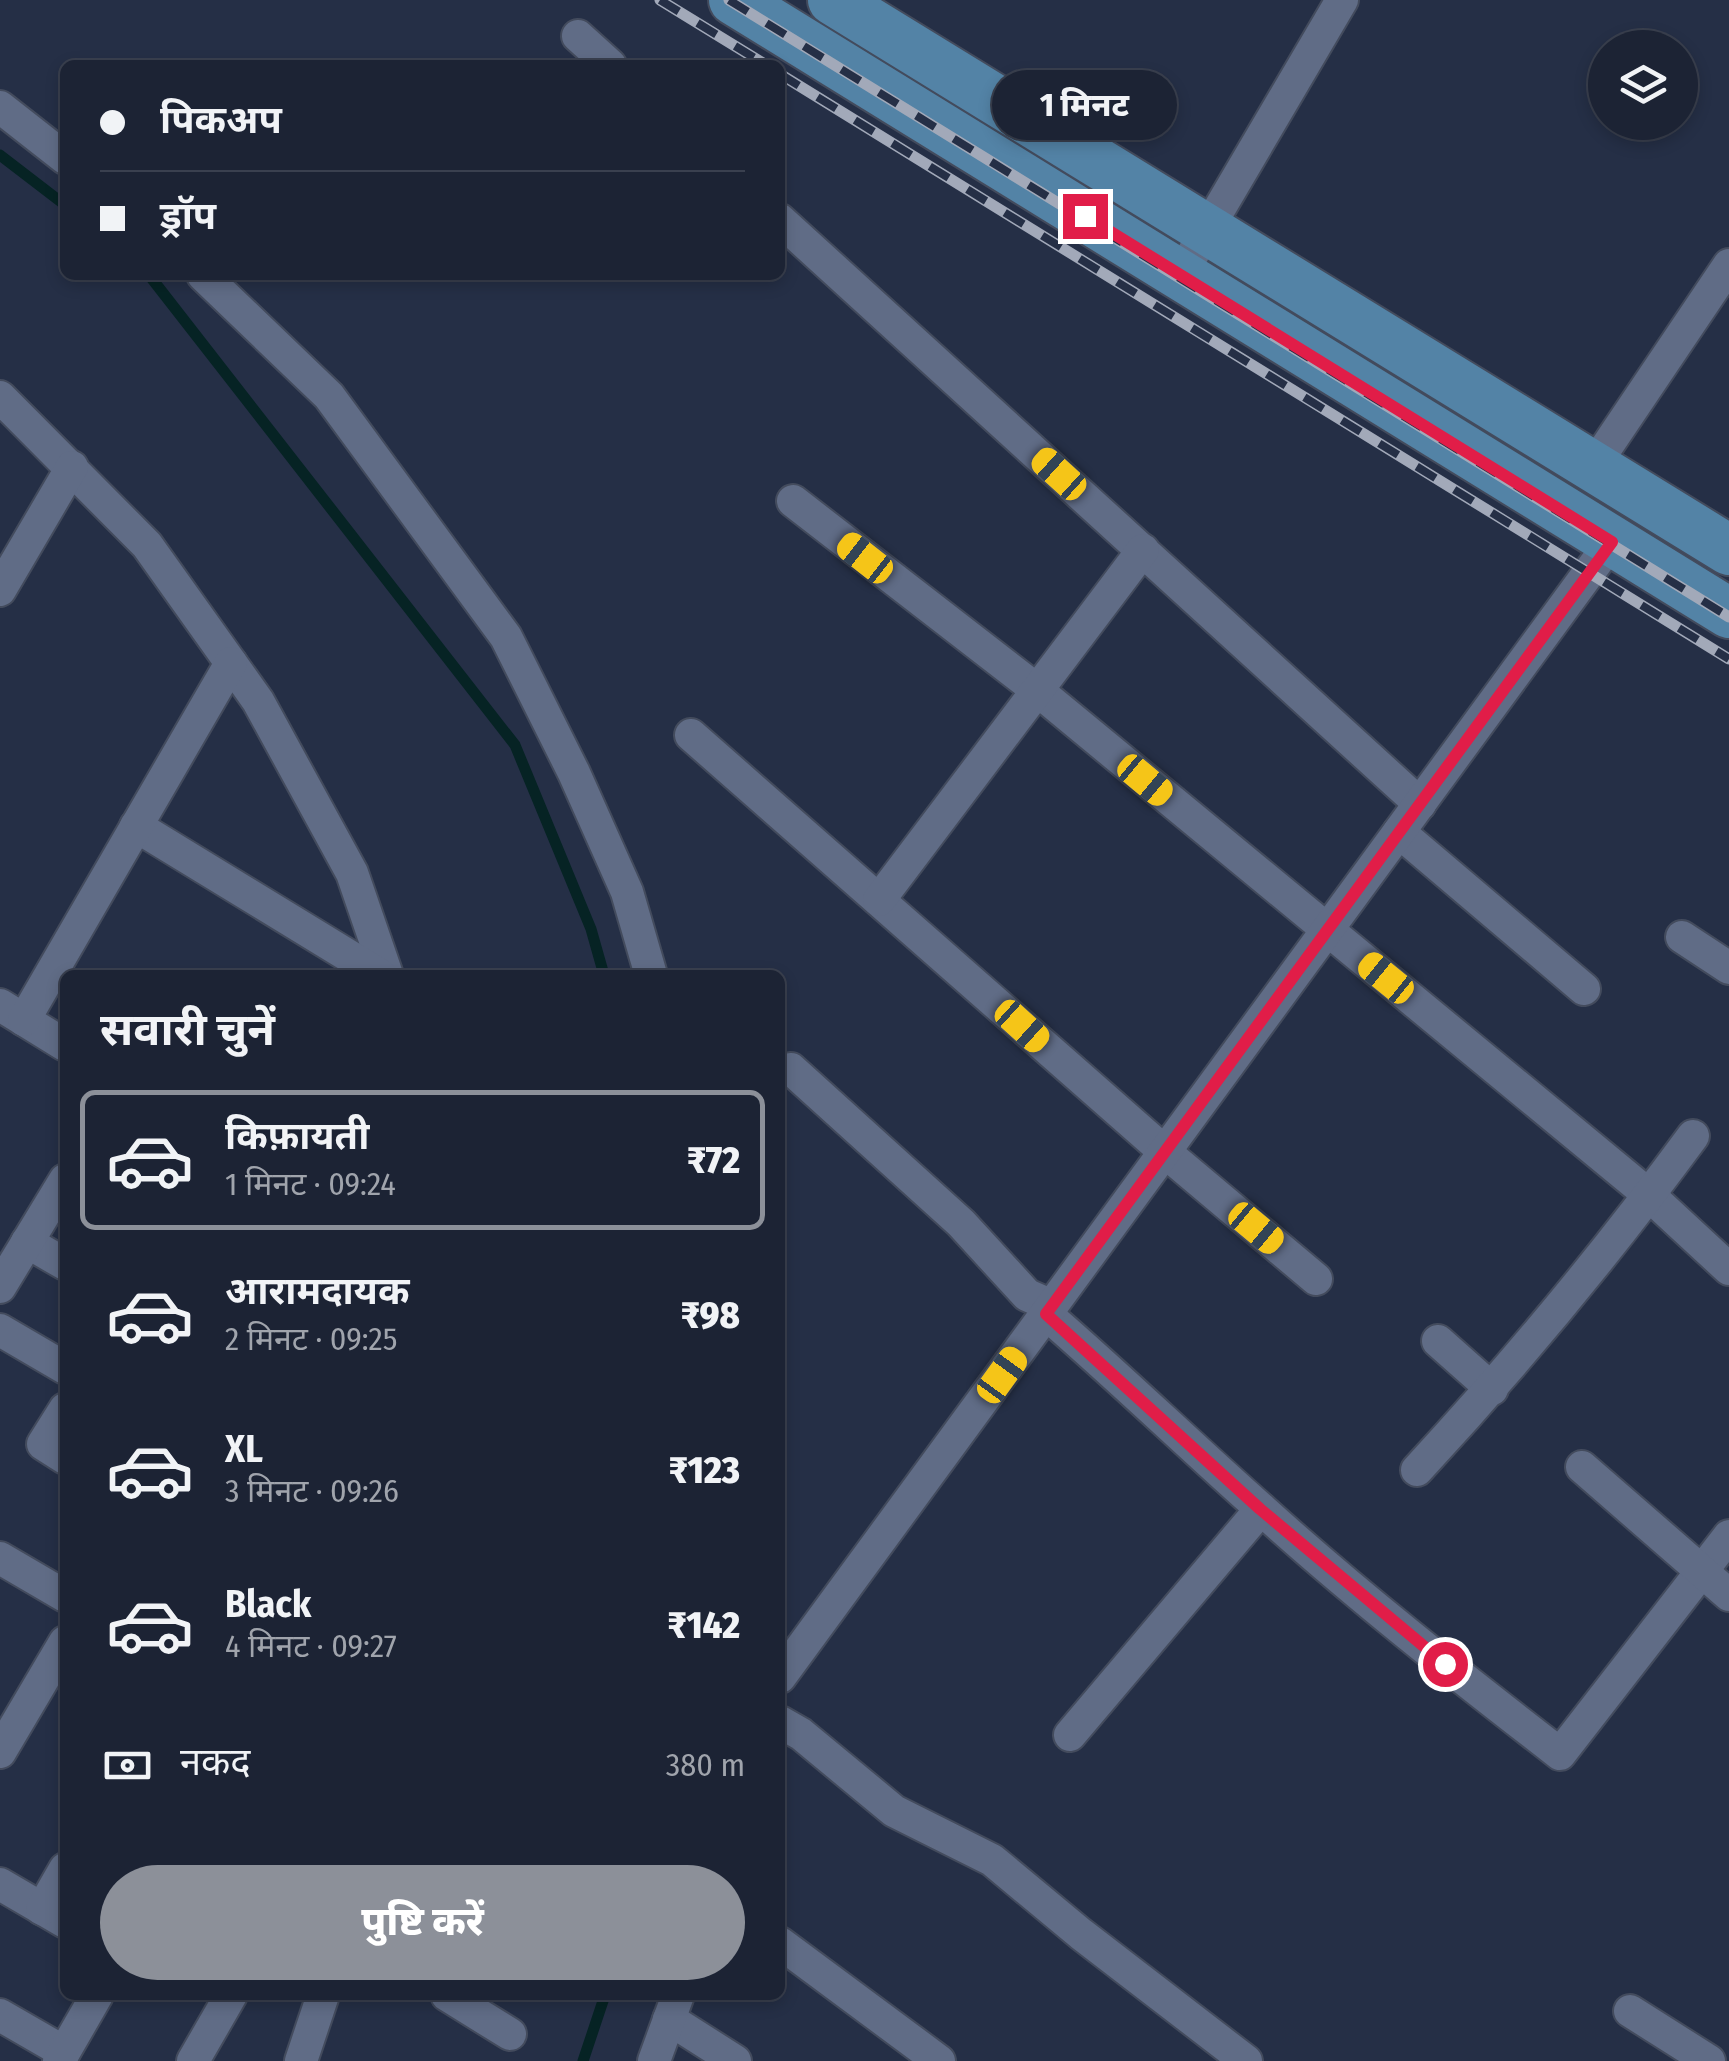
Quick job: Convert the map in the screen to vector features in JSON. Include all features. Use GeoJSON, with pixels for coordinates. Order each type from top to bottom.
{"type":"FeatureCollection","features":[{"type":"Feature","properties":{"kind":"main road"},"geometry":{"type":"LineString","coordinates":[[734,0],[1729,613]]}},
{"type":"Feature","properties":{"kind":"main road"},"geometry":{"type":"LineString","coordinates":[[833,0],[1729,550]]}},
{"type":"Feature","properties":{"kind":"street"},"geometry":{"type":"LineString","coordinates":[[1181,274],[1342,0]]}},
{"type":"Feature","properties":{"kind":"street"},"geometry":{"type":"LineString","coordinates":[[578,36],[604,60]]}},
{"type":"Feature","properties":{"kind":"street"},"geometry":{"type":"LineString","coordinates":[[0,108],[60,154]]}},
{"type":"Feature","properties":{"kind":"street"},"geometry":{"type":"LineString","coordinates":[[785,225],[1420,804]]}},
{"type":"Feature","properties":{"kind":"street"},"geometry":{"type":"LineString","coordinates":[[1593,467],[1729,265]]}},
{"type":"Feature","properties":{"kind":"street"},"geometry":{"type":"LineString","coordinates":[[208,280],[329,396],[506,637],[574,773],[627,892],[650,970]]}},
{"type":"Feature","properties":{"kind":"street"},"geometry":{"type":"LineString","coordinates":[[0,397],[148,545],[258,701],[352,873],[381,970]]}},
{"type":"Feature","properties":{"kind":"street"},"geometry":{"type":"LineString","coordinates":[[1,585],[72,467]]}},
{"type":"Feature","properties":{"kind":"street"},"geometry":{"type":"LineString","coordinates":[[793,501],[1037,690],[1650,1196],[1729,1269]]}},
{"type":"Feature","properties":{"kind":"street"},"geometry":{"type":"LineString","coordinates":[[785,1670],[1612,542]]}},
{"type":"Feature","properties":{"kind":"street"},"geometry":{"type":"LineString","coordinates":[[878,900],[1143,550]]}},
{"type":"Feature","properties":{"kind":"street"},"geometry":{"type":"LineString","coordinates":[[60,1041],[12,1013],[136,826],[231,663]]}},
{"type":"Feature","properties":{"kind":"street"},"geometry":{"type":"LineString","coordinates":[[691,736],[1165,1152],[1316,1279]]}},
{"type":"Feature","properties":{"kind":"street"},"geometry":{"type":"LineString","coordinates":[[136,826],[375,970]]}},
{"type":"Feature","properties":{"kind":"street"},"geometry":{"type":"LineString","coordinates":[[1399,832],[1584,989]]}},
{"type":"Feature","properties":{"kind":"street"},"geometry":{"type":"LineString","coordinates":[[1682,938],[1729,968]]}},
{"type":"Feature","properties":{"kind":"street"},"geometry":{"type":"LineString","coordinates":[[792,1068],[961,1223],[1026,1295],[1049,1310],[1260,1509],[1396,1625],[1560,1754],[1729,1536]]}},
{"type":"Feature","properties":{"kind":"street"},"geometry":{"type":"LineString","coordinates":[[1416,1470],[1492,1389],[1650,1196],[1693,1136]]}},
{"type":"Feature","properties":{"kind":"street"},"geometry":{"type":"LineString","coordinates":[[0,1287],[60,1188]]}},
{"type":"Feature","properties":{"kind":"street"},"geometry":{"type":"LineString","coordinates":[[27,1242],[60,1261]]}},
{"type":"Feature","properties":{"kind":"street"},"geometry":{"type":"LineString","coordinates":[[0,1330],[60,1365]]}},
{"type":"Feature","properties":{"kind":"street"},"geometry":{"type":"LineString","coordinates":[[1438,1341],[1492,1389]]}},
{"type":"Feature","properties":{"kind":"street"},"geometry":{"type":"LineString","coordinates":[[60,1418],[43,1444],[60,1455]]}},
{"type":"Feature","properties":{"kind":"street"},"geometry":{"type":"LineString","coordinates":[[1582,1467],[1729,1595]]}},
{"type":"Feature","properties":{"kind":"street"},"geometry":{"type":"LineString","coordinates":[[1070,1736],[1260,1509]]}},
{"type":"Feature","properties":{"kind":"street"},"geometry":{"type":"LineString","coordinates":[[0,1558],[60,1593]]}},
{"type":"Feature","properties":{"kind":"street"},"geometry":{"type":"LineString","coordinates":[[2,1743],[60,1650]]}},
{"type":"Feature","properties":{"kind":"street"},"geometry":{"type":"LineString","coordinates":[[785,1725],[894,1811],[992,1860],[1246,2061]]}},
{"type":"Feature","properties":{"kind":"street"},"geometry":{"type":"LineString","coordinates":[[0,1884],[54,1916],[60,1890]]}},
{"type":"Feature","properties":{"kind":"street"},"geometry":{"type":"LineString","coordinates":[[785,1947],[939,2061]]}},
{"type":"Feature","properties":{"kind":"street"},"geometry":{"type":"LineString","coordinates":[[0,2015],[62,2056],[94,2000]]}},
{"type":"Feature","properties":{"kind":"street"},"geometry":{"type":"LineString","coordinates":[[193,2061],[228,2000]]}},
{"type":"Feature","properties":{"kind":"street"},"geometry":{"type":"LineString","coordinates":[[301,2061],[321,2000]]}},
{"type":"Feature","properties":{"kind":"street"},"geometry":{"type":"LineString","coordinates":[[455,2000],[510,2034]]}},
{"type":"Feature","properties":{"kind":"street"},"geometry":{"type":"LineString","coordinates":[[654,2061],[674,2007],[735,2061]]}},
{"type":"Feature","properties":{"kind":"street"},"geometry":{"type":"LineString","coordinates":[[1630,2011],[1710,2061]]}},
{"type":"Feature","properties":{"kind":"waterway"},"geometry":{"type":"LineString","coordinates":[[0,155],[60,201]]}},
{"type":"Feature","properties":{"kind":"waterway"},"geometry":{"type":"LineString","coordinates":[[153,280],[515,745],[591,929],[603,970]]}},
{"type":"Feature","properties":{"kind":"waterway"},"geometry":{"type":"LineString","coordinates":[[583,2061],[603,2000]]}},
{"type":"Feature","properties":{"kind":"railway"},"geometry":{"type":"LineString","coordinates":[[660,0],[758,60]]}},
{"type":"Feature","properties":{"kind":"railway"},"geometry":{"type":"LineString","coordinates":[[729,0],[1729,617]]}},
{"type":"Feature","properties":{"kind":"railway"},"geometry":{"type":"LineString","coordinates":[[785,77],[1729,659]]}},
{"type":"Feature","properties":{"kind":"route"},"geometry":{"type":"LineString","coordinates":[[1085,216],[1612,542],[1046,1314],[1260,1509],[1445,1664]]}}]}
